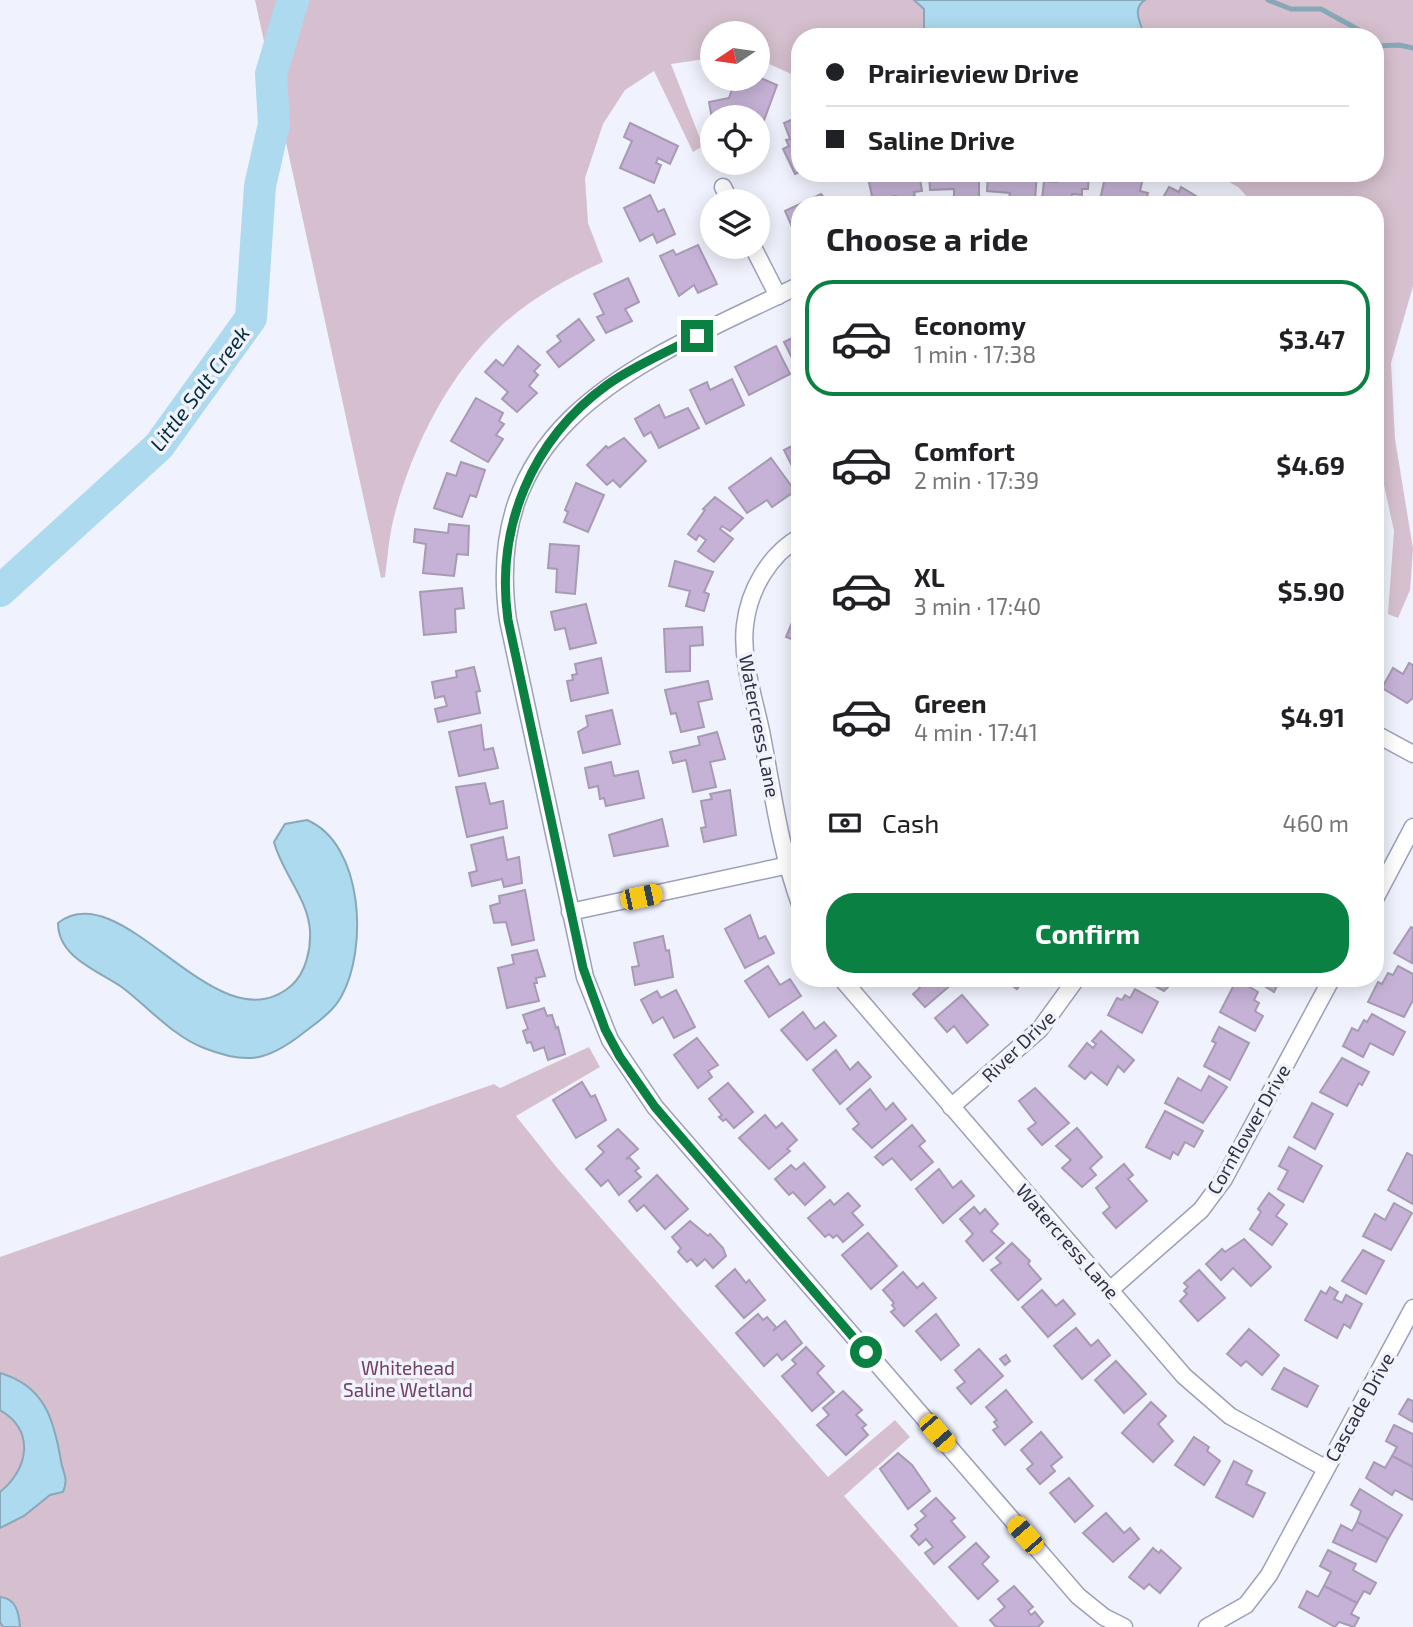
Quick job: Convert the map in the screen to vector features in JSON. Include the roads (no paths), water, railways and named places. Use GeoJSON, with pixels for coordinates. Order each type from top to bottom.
{"type":"FeatureCollection","features":[{"type":"Feature","properties":{"kind":"street"},"geometry":{"type":"LineString","coordinates":[[759,259],[778,296]]}},
{"type":"Feature","properties":{"kind":"street"},"geometry":{"type":"LineString","coordinates":[[791,290],[608,385],[564,423],[526,483],[509,535],[506,606],[570,912],[595,1006],[620,1057],[655,1107],[1078,1596],[1097,1612],[1124,1627]]}},
{"type":"Feature","properties":{"kind":"street","name":"Watercress Lane"},"geometry":{"type":"LineString","coordinates":[[791,544],[776,557],[755,589],[745,625],[745,654],[791,872]]}},
{"type":"Feature","properties":{"kind":"street"},"geometry":{"type":"LineString","coordinates":[[1384,738],[1413,754]]}},
{"type":"Feature","properties":{"kind":"street"},"geometry":{"type":"LineString","coordinates":[[1384,882],[1413,827]]}},
{"type":"Feature","properties":{"kind":"street"},"geometry":{"type":"LineString","coordinates":[[570,912],[789,865]]}},
{"type":"Feature","properties":{"kind":"street","name":"Watercress Lane"},"geometry":{"type":"LineString","coordinates":[[849,987],[1205,1396],[1230,1416],[1325,1468]]}},
{"type":"Feature","properties":{"kind":"street","name":"River Drive"},"geometry":{"type":"LineString","coordinates":[[951,1107],[1040,1028],[1070,987]]}},
{"type":"Feature","properties":{"kind":"street","name":"Cornflower Drive"},"geometry":{"type":"LineString","coordinates":[[1110,1290],[1201,1210],[1224,1179],[1327,987]]}},
{"type":"Feature","properties":{"kind":"street","name":"Cascade Drive"},"geometry":{"type":"LineString","coordinates":[[1207,1627],[1236,1612],[1262,1586],[1413,1308]]}},
{"type":"Feature","properties":{"kind":"water"},"geometry":{"type":"Polygon","coordinates":[[[914,0],[1145,0],[1138,12],[1142,28],[924,28],[924,9],[914,0]]]}},
{"type":"Feature","properties":{"kind":"water"},"geometry":{"type":"Polygon","coordinates":[[[307,820],[326,833],[340,851],[350,874],[356,900],[355,953],[350,977],[337,1003],[318,1022],[278,1050],[256,1058],[245,1058],[219,1053],[193,1043],[123,988],[82,962],[65,946],[58,923],[84,914],[112,920],[203,981],[234,996],[263,999],[292,985],[307,960],[310,931],[305,908],[274,842],[285,824],[307,820]]]}},
{"type":"Feature","properties":{"kind":"water"},"geometry":{"type":"Polygon","coordinates":[[[0,1373],[28,1386],[45,1406],[55,1432],[66,1479],[63,1492],[50,1495],[24,1516],[0,1528],[0,1492],[17,1473],[24,1451],[19,1429],[0,1410],[0,1373]]]}},
{"type":"Feature","properties":{"kind":"water"},"geometry":{"type":"Polygon","coordinates":[[[0,1597],[13,1603],[20,1627],[3,1627],[0,1622],[0,1597]]]}},
{"type":"Feature","properties":{"kind":"waterway","name":"Little Salt Creek"},"geometry":{"type":"LineString","coordinates":[[0,591],[159,446],[251,318],[260,186],[274,124],[271,74],[293,0]]}},
{"type":"Feature","properties":{"kind":"waterway"},"geometry":{"type":"LineString","coordinates":[[1268,0],[1291,9],[1321,9],[1355,28]]}},
{"type":"Feature","properties":{"kind":"waterway"},"geometry":{"type":"LineString","coordinates":[[1384,46],[1413,48]]}},
{"type":"Feature","properties":{"kind":"park label","name":"Whitehead Saline Wetland"},"geometry":{"type":"Point","coordinates":[408,1378]}}]}
